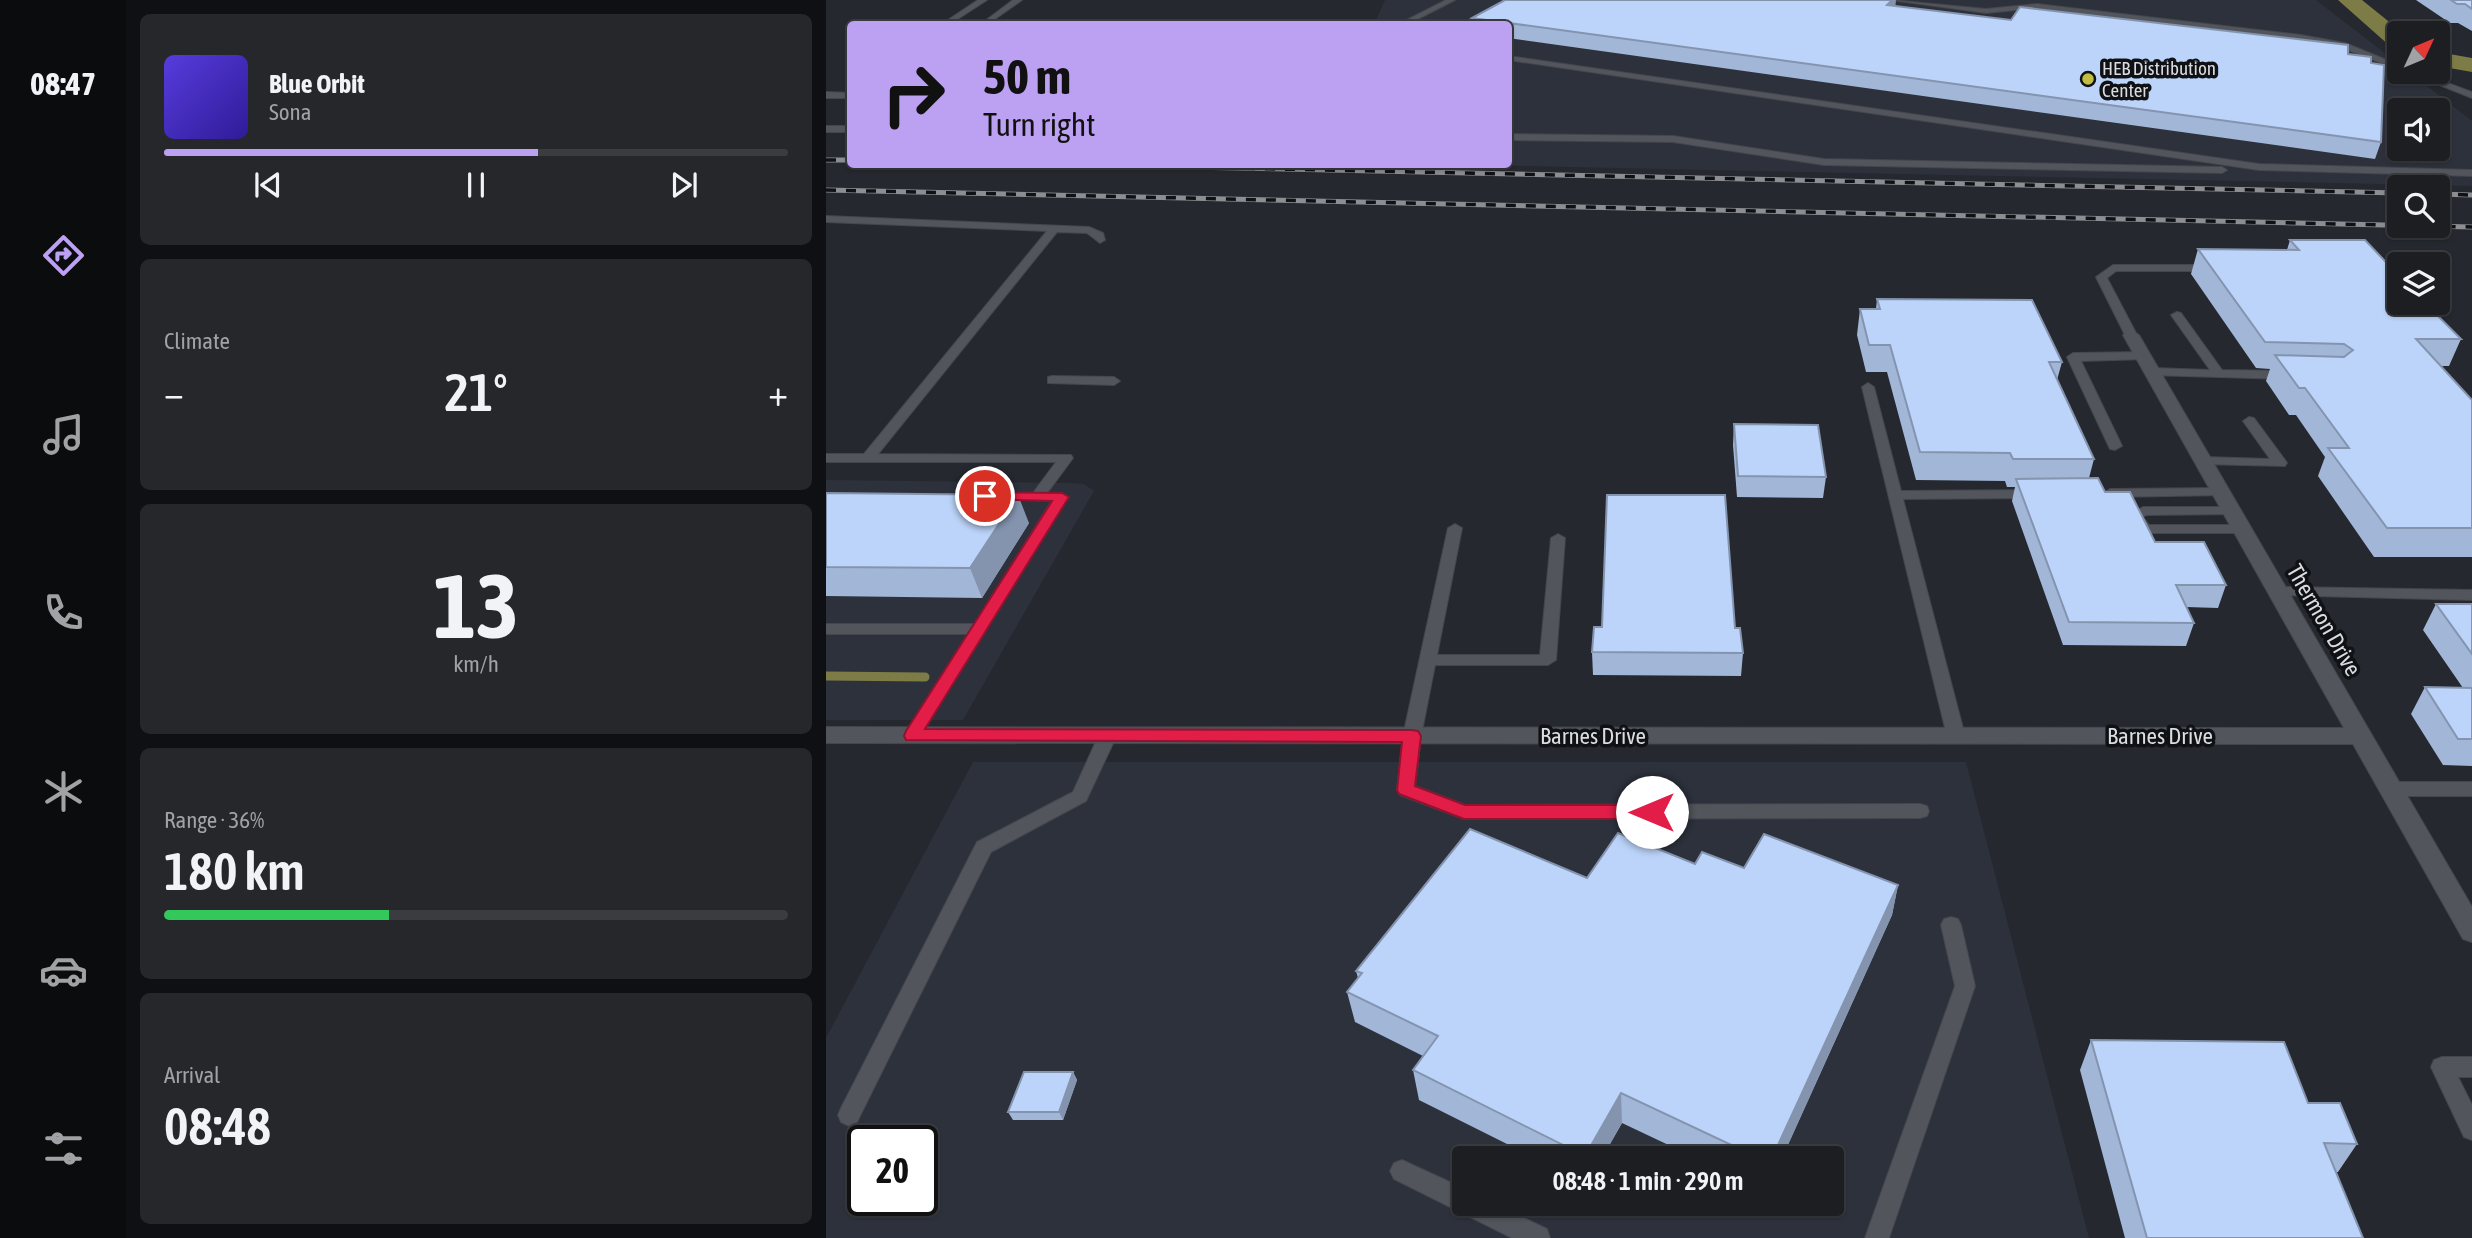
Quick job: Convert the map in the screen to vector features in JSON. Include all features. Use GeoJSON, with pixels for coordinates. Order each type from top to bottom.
{"type":"FeatureCollection","features":[{"type":"Feature","properties":{"kind":"street","name":"Thermon Drive"},"geometry":{"type":"LineString","coordinates":[[2131,335],[2472,931]]}},
{"type":"Feature","properties":{"kind":"street","name":"Barnes Drive"},"geometry":{"type":"LineString","coordinates":[[826,735],[2360,736]]}},
{"type":"Feature","properties":{"kind":"lane"},"geometry":{"type":"LineString","coordinates":[[951,21],[983,0]]}},
{"type":"Feature","properties":{"kind":"lane"},"geometry":{"type":"LineString","coordinates":[[988,21],[1018,0]]}},
{"type":"Feature","properties":{"kind":"lane"},"geometry":{"type":"LineString","coordinates":[[1409,21],[1451,0]]}},
{"type":"Feature","properties":{"kind":"lane"},"geometry":{"type":"LineString","coordinates":[[1895,0],[1986,11],[2037,6],[2301,37],[2342,45],[2387,63]]}},
{"type":"Feature","properties":{"kind":"lane"},"geometry":{"type":"LineString","coordinates":[[1512,59],[2259,167]]}},
{"type":"Feature","properties":{"kind":"lane"},"geometry":{"type":"LineString","coordinates":[[2443,84],[2472,95]]}},
{"type":"Feature","properties":{"kind":"lane"},"geometry":{"type":"LineString","coordinates":[[840,95],[847,90]]}},
{"type":"Feature","properties":{"kind":"lane"},"geometry":{"type":"LineString","coordinates":[[826,95],[847,96]]}},
{"type":"Feature","properties":{"kind":"lane"},"geometry":{"type":"LineString","coordinates":[[826,129],[847,130]]}},
{"type":"Feature","properties":{"kind":"lane"},"geometry":{"type":"LineString","coordinates":[[1512,136],[1673,139],[1824,162],[2223,170],[2259,167],[2472,173]]}},
{"type":"Feature","properties":{"kind":"lane"},"geometry":{"type":"LineString","coordinates":[[2107,167],[2096,156],[2102,150],[2114,146]]}},
{"type":"Feature","properties":{"kind":"lane"},"geometry":{"type":"LineString","coordinates":[[826,219],[1089,230],[1099,235],[1100,240]]}},
{"type":"Feature","properties":{"kind":"lane"},"geometry":{"type":"LineString","coordinates":[[868,458],[1054,229]]}},
{"type":"Feature","properties":{"kind":"lane"},"geometry":{"type":"LineString","coordinates":[[2131,335],[2101,277],[2113,268],[2227,268]]}},
{"type":"Feature","properties":{"kind":"lane"},"geometry":{"type":"LineString","coordinates":[[2177,316],[2218,374]]}},
{"type":"Feature","properties":{"kind":"lane"},"geometry":{"type":"LineString","coordinates":[[2115,446],[2073,357],[2218,374],[2296,376]]}},
{"type":"Feature","properties":{"kind":"lane"},"geometry":{"type":"LineString","coordinates":[[1052,380],[1114,381]]}},
{"type":"Feature","properties":{"kind":"lane"},"geometry":{"type":"LineString","coordinates":[[1868,387],[1956,736]]}},
{"type":"Feature","properties":{"kind":"lane"},"geometry":{"type":"LineString","coordinates":[[2204,461],[2280,463],[2249,421]]}},
{"type":"Feature","properties":{"kind":"lane"},"geometry":{"type":"LineString","coordinates":[[826,458],[1066,458],[1031,497],[1062,497],[912,736]]}},
{"type":"Feature","properties":{"kind":"lane"},"geometry":{"type":"LineString","coordinates":[[2099,493],[2232,511]]}},
{"type":"Feature","properties":{"kind":"lane"},"geometry":{"type":"LineString","coordinates":[[1895,495],[2044,494]]}},
{"type":"Feature","properties":{"kind":"lane"},"geometry":{"type":"LineString","coordinates":[[2143,511],[2232,511],[2146,529],[2138,524],[2135,516],[2143,511]]}},
{"type":"Feature","properties":{"kind":"lane"},"geometry":{"type":"LineString","coordinates":[[1455,528],[1412,736],[1406,790],[1464,812],[1920,811]]}},
{"type":"Feature","properties":{"kind":"lane"},"geometry":{"type":"LineString","coordinates":[[1428,660],[1548,660],[1558,538]]}},
{"type":"Feature","properties":{"kind":"lane"},"geometry":{"type":"LineString","coordinates":[[2278,592],[2472,595]]}},
{"type":"Feature","properties":{"kind":"lane"},"geometry":{"type":"LineString","coordinates":[[826,629],[980,629]]}},
{"type":"Feature","properties":{"kind":"lane"},"geometry":{"type":"LineString","coordinates":[[849,1115],[984,847],[1080,796],[1107,737]]}},
{"type":"Feature","properties":{"kind":"lane"},"geometry":{"type":"LineString","coordinates":[[2390,789],[2472,789]]}},
{"type":"Feature","properties":{"kind":"lane"},"geometry":{"type":"LineString","coordinates":[[1877,1238],[1965,986],[1951,925]]}},
{"type":"Feature","properties":{"kind":"lane"},"geometry":{"type":"LineString","coordinates":[[2472,1067],[2442,1067],[2472,1129]]}},
{"type":"Feature","properties":{"kind":"lane"},"geometry":{"type":"LineString","coordinates":[[1402,1171],[1452,1196]]}},
{"type":"Feature","properties":{"kind":"lane"},"geometry":{"type":"LineString","coordinates":[[1493,1216],[1538,1238]]}},
{"type":"Feature","properties":{"kind":"shaded area"},"geometry":{"type":"Polygon","coordinates":[[[1385,0],[2316,0],[2387,55],[2387,84],[2424,84],[2442,98],[2387,98],[2387,161],[2450,161],[2450,104],[2472,121],[2472,186],[2450,186],[2450,175],[2387,175],[2387,184],[1512,166],[1512,21],[1375,21],[1385,0]]]}},
{"type":"Feature","properties":{"kind":"shaded area"},"geometry":{"type":"Polygon","coordinates":[[[826,480],[1070,483],[1084,484],[1094,491],[963,720],[826,720],[826,480]]]}},
{"type":"Feature","properties":{"kind":"shaded area"},"geometry":{"type":"Polygon","coordinates":[[[973,762],[1966,762],[2089,1238],[826,1238],[826,1038],[973,762]]]}},
{"type":"Feature","properties":{"kind":"building","name":"HEB Distribution Center"},"geometry":{"type":"Polygon","coordinates":[[[1505,0],[1892,0],[1887,5],[2011,20],[2020,7],[2348,45],[2348,54],[2371,57],[2371,63],[2384,65],[2381,142],[1512,23],[1512,21],[1472,18],[1505,0]]]}},
{"type":"Feature","properties":{"kind":"building"},"geometry":{"type":"Polygon","coordinates":[[[2451,0],[2472,0],[2472,9],[2465,4],[2457,4],[2451,0]]]}},
{"type":"Feature","properties":{"kind":"building"},"geometry":{"type":"Polygon","coordinates":[[[2290,240],[2365,240],[2387,263],[2387,315],[2437,315],[2461,339],[2416,339],[2472,400],[2472,528],[2387,528],[2328,448],[2349,448],[2305,388],[2299,388],[2275,355],[2344,357],[2353,350],[2344,344],[2265,342],[2198,249],[2299,250],[2290,240]]]}},
{"type":"Feature","properties":{"kind":"building"},"geometry":{"type":"Polygon","coordinates":[[[1877,299],[2032,300],[2062,362],[2049,362],[2094,459],[2013,459],[2010,453],[1920,452],[1890,345],[1869,345],[1860,309],[1880,309],[1877,299]]]}},
{"type":"Feature","properties":{"kind":"building"},"geometry":{"type":"Polygon","coordinates":[[[1734,424],[1818,425],[1826,477],[1738,476],[1734,424]]]}},
{"type":"Feature","properties":{"kind":"building"},"geometry":{"type":"Polygon","coordinates":[[[2098,478],[2105,492],[2130,492],[2155,542],[2204,542],[2226,585],[2176,585],[2194,623],[2069,622],[2016,479],[2098,478]]]}},
{"type":"Feature","properties":{"kind":"building"},"geometry":{"type":"Polygon","coordinates":[[[826,493],[1018,495],[970,568],[826,567],[826,493]]]}},
{"type":"Feature","properties":{"kind":"building"},"geometry":{"type":"Polygon","coordinates":[[[1607,495],[1725,495],[1735,628],[1740,628],[1743,653],[1592,652],[1594,627],[1602,627],[1607,495]]]}},
{"type":"Feature","properties":{"kind":"building"},"geometry":{"type":"Polygon","coordinates":[[[2436,604],[2472,604],[2472,654],[2436,604]]]}},
{"type":"Feature","properties":{"kind":"building"},"geometry":{"type":"Polygon","coordinates":[[[2425,687],[2472,688],[2472,739],[2458,739],[2425,687]]]}},
{"type":"Feature","properties":{"kind":"building"},"geometry":{"type":"Polygon","coordinates":[[[1470,829],[1587,878],[1618,833],[1695,864],[1702,852],[1744,868],[1764,834],[1898,885],[1778,1146],[1734,1146],[1621,1093],[1591,1146],[1565,1146],[1413,1070],[1438,1036],[1347,992],[1362,973],[1356,971],[1470,829]]]}},
{"type":"Feature","properties":{"kind":"building"},"geometry":{"type":"Polygon","coordinates":[[[2091,1040],[2284,1042],[2308,1103],[2340,1103],[2357,1144],[2324,1143],[2363,1238],[2147,1238],[2091,1040]]]}},
{"type":"Feature","properties":{"kind":"building"},"geometry":{"type":"Polygon","coordinates":[[[1024,1072],[1073,1072],[1059,1112],[1008,1112],[1024,1072]]]}},
{"type":"Feature","properties":{"kind":"waterway"},"geometry":{"type":"LineString","coordinates":[[2349,0],[2387,32]]}},
{"type":"Feature","properties":{"kind":"waterway"},"geometry":{"type":"LineString","coordinates":[[2450,61],[2472,65]]}},
{"type":"Feature","properties":{"kind":"waterway"},"geometry":{"type":"LineString","coordinates":[[826,676],[925,677]]}},
{"type":"Feature","properties":{"kind":"railway"},"geometry":{"type":"LineString","coordinates":[[826,160],[847,160]]}},
{"type":"Feature","properties":{"kind":"railway"},"geometry":{"type":"LineString","coordinates":[[1232,168],[2387,193]]}},
{"type":"Feature","properties":{"kind":"railway"},"geometry":{"type":"LineString","coordinates":[[826,190],[2472,227]]}},
{"type":"Feature","properties":{"kind":"railway"},"geometry":{"type":"LineString","coordinates":[[2450,194],[2472,195]]}},
{"type":"Feature","properties":{"kind":"place","name":"HEB Distribution Center"},"geometry":{"type":"Point","coordinates":[2088,79]}},
{"type":"Feature","properties":{"kind":"route"},"geometry":{"type":"LineString","coordinates":[[985,496],[1062,497],[912,736],[1412,736],[1406,790],[1464,812],[1652,812]]}}]}
